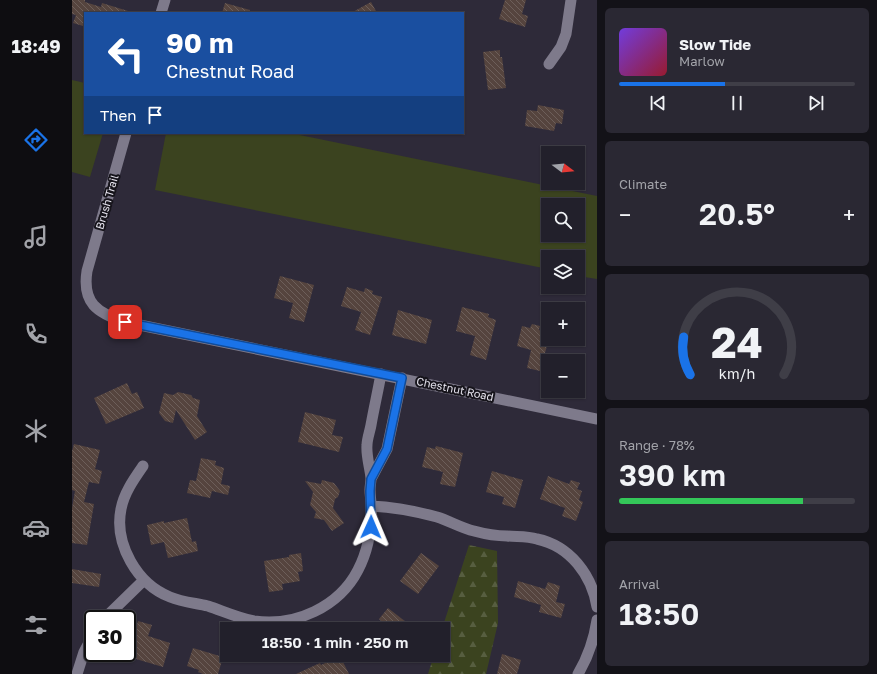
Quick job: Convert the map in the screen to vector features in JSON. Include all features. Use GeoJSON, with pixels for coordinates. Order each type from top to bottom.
{"type":"FeatureCollection","features":[{"type":"Feature","properties":{"kind":"street"},"geometry":{"type":"LineString","coordinates":[[161,12],[165,0]]}},
{"type":"Feature","properties":{"kind":"street"},"geometry":{"type":"LineString","coordinates":[[548,64],[561,47],[566,34],[571,0]]}},
{"type":"Feature","properties":{"kind":"street","name":"Brush Trail"},"geometry":{"type":"LineString","coordinates":[[87,271],[126,134]]}},
{"type":"Feature","properties":{"kind":"street","name":"Chestnut Road"},"geometry":{"type":"LineString","coordinates":[[87,271],[85,282],[90,301],[103,314],[113,318],[597,419]]}},
{"type":"Feature","properties":{"kind":"street"},"geometry":{"type":"LineString","coordinates":[[143,466],[124,500],[120,518],[125,551],[133,566],[144,580],[152,587],[170,598],[208,606],[243,618],[262,622],[273,622],[298,618],[314,612],[327,605],[342,591],[358,571],[369,542],[371,527],[371,479],[367,445],[381,374]]}},
{"type":"Feature","properties":{"kind":"street"},"geometry":{"type":"LineString","coordinates":[[371,479],[387,449],[402,378]]}},
{"type":"Feature","properties":{"kind":"street"},"geometry":{"type":"LineString","coordinates":[[371,506],[393,507],[431,515],[449,521],[465,529],[484,534],[536,538],[554,545],[571,556],[580,566],[593,589],[597,607]]}},
{"type":"Feature","properties":{"kind":"street"},"geometry":{"type":"LineString","coordinates":[[113,610],[144,580]]}},
{"type":"Feature","properties":{"kind":"street"},"geometry":{"type":"LineString","coordinates":[[578,674],[595,635],[597,620]]}},
{"type":"Feature","properties":{"kind":"street"},"geometry":{"type":"LineString","coordinates":[[77,674],[84,652]]}},
{"type":"Feature","properties":{"kind":"green space"},"geometry":{"type":"Polygon","coordinates":[[[72,80],[84,83],[84,134],[103,134],[90,177],[72,172],[72,80]]]}},
{"type":"Feature","properties":{"kind":"green space"},"geometry":{"type":"Polygon","coordinates":[[[166,134],[295,134],[541,185],[541,190],[568,190],[597,196],[597,279],[585,277],[585,250],[541,250],[541,268],[155,190],[166,134]]]}},
{"type":"Feature","properties":{"kind":"green space"},"geometry":{"type":"Polygon","coordinates":[[[469,545],[497,551],[498,623],[486,674],[428,674],[432,662],[450,662],[450,622],[444,622],[469,545]]]}},
{"type":"Feature","properties":{"kind":"building"},"geometry":{"type":"Polygon","coordinates":[[[72,0],[85,0],[85,2],[101,7],[102,3],[128,11],[84,12],[83,26],[73,23],[76,15],[72,14],[72,0]]]}},
{"type":"Feature","properties":{"kind":"building"},"geometry":{"type":"Polygon","coordinates":[[[505,0],[526,0],[522,14],[528,16],[525,27],[499,19],[505,0]]]}},
{"type":"Feature","properties":{"kind":"building"},"geometry":{"type":"Polygon","coordinates":[[[371,2],[376,12],[353,12],[371,2]]]}},
{"type":"Feature","properties":{"kind":"building"},"geometry":{"type":"Polygon","coordinates":[[[225,3],[250,10],[250,12],[222,12],[225,3]]]}},
{"type":"Feature","properties":{"kind":"building"},"geometry":{"type":"Polygon","coordinates":[[[500,50],[506,88],[488,90],[483,52],[500,50]]]}},
{"type":"Feature","properties":{"kind":"building"},"geometry":{"type":"Polygon","coordinates":[[[538,105],[564,110],[562,124],[556,123],[554,131],[525,126],[527,110],[537,111],[538,105]]]}},
{"type":"Feature","properties":{"kind":"building"},"geometry":{"type":"Polygon","coordinates":[[[280,276],[314,285],[304,322],[289,318],[293,303],[274,298],[280,276]]]}},
{"type":"Feature","properties":{"kind":"building"},"geometry":{"type":"Polygon","coordinates":[[[347,287],[364,292],[365,288],[373,291],[372,294],[382,297],[370,335],[355,330],[361,312],[341,306],[347,287]]]}},
{"type":"Feature","properties":{"kind":"building"},"geometry":{"type":"Polygon","coordinates":[[[462,307],[489,314],[488,317],[496,320],[486,360],[470,355],[475,336],[456,331],[462,307]]]}},
{"type":"Feature","properties":{"kind":"building"},"geometry":{"type":"Polygon","coordinates":[[[398,310],[432,320],[426,344],[392,335],[398,310]]]}},
{"type":"Feature","properties":{"kind":"building"},"geometry":{"type":"Polygon","coordinates":[[[532,324],[540,326],[541,346],[547,346],[545,354],[541,354],[540,371],[527,368],[531,350],[517,346],[522,326],[530,328],[532,324]]]}},
{"type":"Feature","properties":{"kind":"building"},"geometry":{"type":"Polygon","coordinates":[[[127,383],[132,394],[137,392],[144,408],[106,424],[94,398],[127,383]]]}},
{"type":"Feature","properties":{"kind":"building"},"geometry":{"type":"Polygon","coordinates":[[[178,392],[191,395],[193,398],[200,400],[197,416],[207,432],[195,440],[176,410],[173,423],[165,421],[159,413],[164,393],[173,395],[178,392]]]}},
{"type":"Feature","properties":{"kind":"building"},"geometry":{"type":"Polygon","coordinates":[[[305,412],[336,420],[332,435],[343,437],[339,452],[298,442],[305,412]]]}},
{"type":"Feature","properties":{"kind":"building"},"geometry":{"type":"Polygon","coordinates":[[[74,444],[100,450],[95,469],[102,471],[99,484],[89,482],[84,502],[94,504],[87,545],[72,543],[72,508],[75,491],[72,490],[72,451],[74,444]]]}},
{"type":"Feature","properties":{"kind":"building"},"geometry":{"type":"Polygon","coordinates":[[[436,446],[463,453],[455,487],[440,484],[443,472],[422,467],[427,447],[435,449],[436,446]]]}},
{"type":"Feature","properties":{"kind":"building"},"geometry":{"type":"Polygon","coordinates":[[[201,458],[216,461],[215,465],[224,468],[221,484],[230,486],[228,495],[212,491],[210,498],[187,493],[190,480],[196,481],[201,458]]]}},
{"type":"Feature","properties":{"kind":"building"},"geometry":{"type":"Polygon","coordinates":[[[492,471],[523,480],[515,508],[502,504],[504,497],[486,492],[492,471]]]}},
{"type":"Feature","properties":{"kind":"building"},"geometry":{"type":"Polygon","coordinates":[[[548,476],[569,484],[571,480],[580,483],[577,489],[582,491],[579,500],[583,502],[576,521],[562,516],[565,508],[540,499],[548,476]]]}},
{"type":"Feature","properties":{"kind":"building"},"geometry":{"type":"Polygon","coordinates":[[[322,480],[334,483],[340,491],[338,497],[335,499],[333,508],[344,523],[332,531],[324,520],[314,518],[316,512],[310,505],[313,492],[305,481],[321,484],[322,480]]]}},
{"type":"Feature","properties":{"kind":"building"},"geometry":{"type":"Polygon","coordinates":[[[187,518],[192,542],[196,541],[198,551],[168,558],[164,542],[151,545],[147,525],[187,518]]]}},
{"type":"Feature","properties":{"kind":"building"},"geometry":{"type":"Polygon","coordinates":[[[301,553],[303,571],[298,572],[300,581],[282,584],[283,590],[269,592],[264,561],[289,557],[289,555],[301,553]]]}},
{"type":"Feature","properties":{"kind":"building"},"geometry":{"type":"Polygon","coordinates":[[[421,553],[439,566],[418,594],[400,581],[421,553]]]}},
{"type":"Feature","properties":{"kind":"building"},"geometry":{"type":"Polygon","coordinates":[[[72,569],[101,574],[99,587],[72,583],[72,569]]]}},
{"type":"Feature","properties":{"kind":"building"},"geometry":{"type":"Polygon","coordinates":[[[518,581],[545,589],[548,582],[560,586],[556,602],[565,604],[561,618],[539,612],[541,605],[514,597],[518,581]]]}},
{"type":"Feature","properties":{"kind":"building"},"geometry":{"type":"Polygon","coordinates":[[[388,608],[406,622],[382,622],[379,619],[388,608]]]}},
{"type":"Feature","properties":{"kind":"building"},"geometry":{"type":"Polygon","coordinates":[[[138,621],[152,625],[148,636],[170,643],[163,667],[136,659],[136,628],[138,621]]]}},
{"type":"Feature","properties":{"kind":"building"},"geometry":{"type":"Polygon","coordinates":[[[193,648],[220,656],[220,662],[222,662],[218,674],[203,674],[198,672],[199,670],[187,666],[193,648]]]}},
{"type":"Feature","properties":{"kind":"building"},"geometry":{"type":"Polygon","coordinates":[[[502,654],[521,660],[517,674],[497,674],[502,654]]]}},
{"type":"Feature","properties":{"kind":"building"},"geometry":{"type":"Polygon","coordinates":[[[327,662],[343,662],[349,674],[296,674],[320,663],[321,665],[327,662]]]}},
{"type":"Feature","properties":{"kind":"route"},"geometry":{"type":"LineString","coordinates":[[125,322],[402,378],[387,449],[371,479],[371,527]]}}]}
